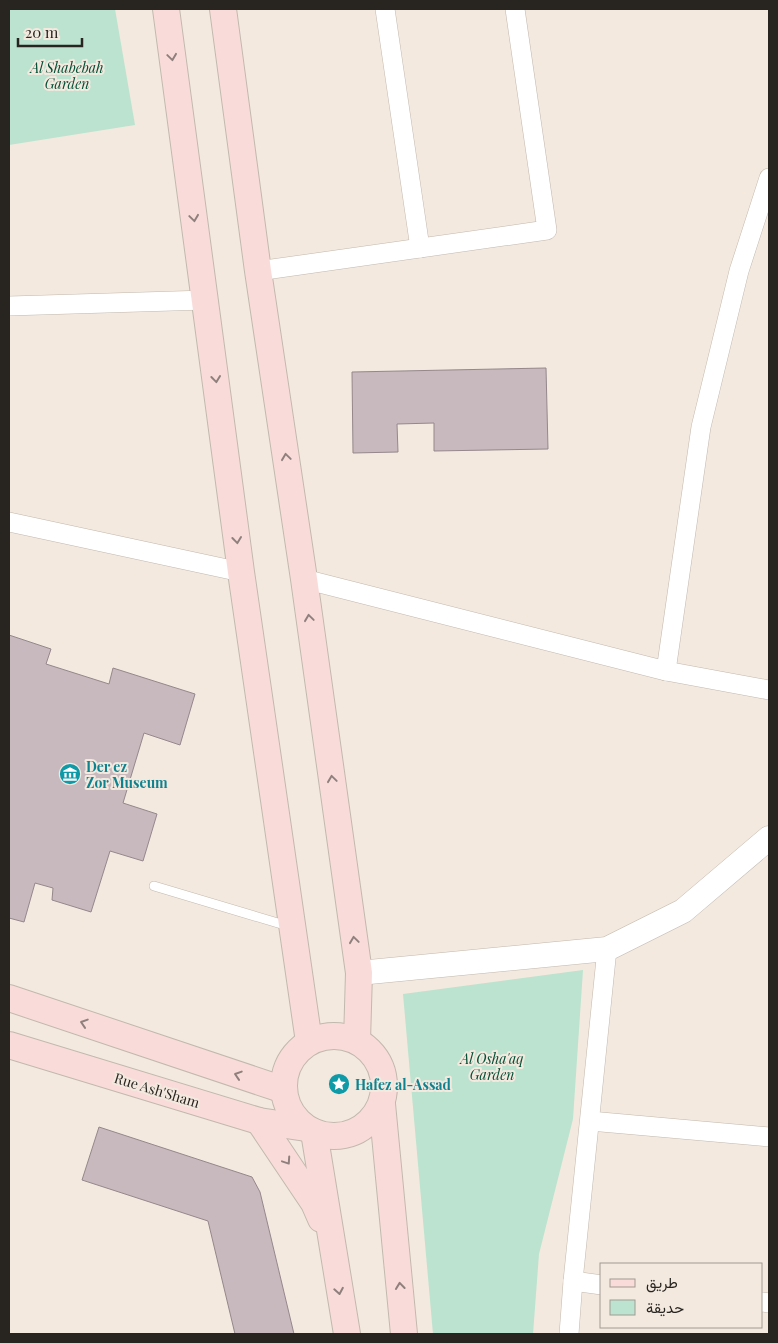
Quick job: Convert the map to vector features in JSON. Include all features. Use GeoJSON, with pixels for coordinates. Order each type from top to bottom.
{"type":"FeatureCollection","features":[{"type":"Feature","properties":{"kind":"main road"},"geometry":{"type":"LineString","coordinates":[[166,9],[241,572],[309,1042]]}},
{"type":"Feature","properties":{"kind":"main road"},"geometry":{"type":"LineString","coordinates":[[223,9],[258,271],[304,579],[359,973],[357,1041]]}},
{"type":"Feature","properties":{"kind":"main road"},"geometry":{"type":"LineString","coordinates":[[9,998],[284,1090]]}},
{"type":"Feature","properties":{"kind":"main road"},"geometry":{"type":"LineString","coordinates":[[382,1104],[373,1118],[361,1129],[346,1135],[330,1136],[310,1130],[295,1118],[287,1105],[284,1090],[289,1062],[309,1042],[325,1036],[341,1036],[357,1041],[369,1050],[378,1061],[384,1075],[385,1090],[382,1104],[404,1334]]}},
{"type":"Feature","properties":{"kind":"main road","name":"Rue Ash'Sham"},"geometry":{"type":"LineString","coordinates":[[9,1044],[260,1121],[310,1130]]}},
{"type":"Feature","properties":{"kind":"main road"},"geometry":{"type":"LineString","coordinates":[[260,1121],[314,1203],[332,1248]]}},
{"type":"Feature","properties":{"kind":"main road"},"geometry":{"type":"LineString","coordinates":[[310,1130],[347,1334]]}},
{"type":"Feature","properties":{"kind":"street"},"geometry":{"type":"LineString","coordinates":[[385,9],[420,248]]}},
{"type":"Feature","properties":{"kind":"street"},"geometry":{"type":"LineString","coordinates":[[258,271],[547,230],[515,9]]}},
{"type":"Feature","properties":{"kind":"street"},"geometry":{"type":"LineString","coordinates":[[666,671],[701,427],[739,271],[769,178]]}},
{"type":"Feature","properties":{"kind":"street"},"geometry":{"type":"LineString","coordinates":[[9,306],[206,300]]}},
{"type":"Feature","properties":{"kind":"street"},"geometry":{"type":"LineString","coordinates":[[9,522],[241,572]]}},
{"type":"Feature","properties":{"kind":"street"},"geometry":{"type":"LineString","coordinates":[[304,579],[666,671],[769,690]]}},
{"type":"Feature","properties":{"kind":"street"},"geometry":{"type":"LineString","coordinates":[[359,973],[607,948],[684,911],[769,838]]}},
{"type":"Feature","properties":{"kind":"street"},"geometry":{"type":"LineString","coordinates":[[569,1334],[607,948]]}},
{"type":"Feature","properties":{"kind":"street"},"geometry":{"type":"LineString","coordinates":[[590,1121],[769,1137]]}},
{"type":"Feature","properties":{"kind":"street"},"geometry":{"type":"LineString","coordinates":[[573,1282],[600,1285]]}},
{"type":"Feature","properties":{"kind":"lane"},"geometry":{"type":"LineString","coordinates":[[154,886],[293,927]]}},
{"type":"Feature","properties":{"kind":"green space","name":"Al Shabebah Garden"},"geometry":{"type":"Polygon","coordinates":[[[9,9],[115,9],[135,125],[9,145],[9,9]]]}},
{"type":"Feature","properties":{"kind":"green space","name":"Al Osha'aq Garden"},"geometry":{"type":"Polygon","coordinates":[[[583,970],[573,1119],[539,1254],[533,1334],[433,1334],[403,994],[583,970]]]}},
{"type":"Feature","properties":{"kind":"building"},"geometry":{"type":"Polygon","coordinates":[[[546,368],[548,449],[434,451],[434,423],[397,424],[398,452],[353,453],[352,372],[546,368]]]}},
{"type":"Feature","properties":{"kind":"building","name":"Der ez Zor Museum"},"geometry":{"type":"Polygon","coordinates":[[[9,635],[51,649],[46,664],[109,684],[113,668],[195,694],[180,745],[144,733],[123,803],[157,814],[143,861],[110,851],[91,912],[52,900],[53,888],[35,883],[24,922],[9,918],[9,635]]]}},
{"type":"Feature","properties":{"kind":"building"},"geometry":{"type":"Polygon","coordinates":[[[99,1127],[252,1177],[260,1192],[294,1334],[235,1334],[208,1221],[82,1180],[99,1127]]]}},
{"type":"Feature","properties":{"kind":"place","name":"Der ez Zor Museum"},"geometry":{"type":"Point","coordinates":[70,774]}},
{"type":"Feature","properties":{"kind":"place","name":"Hafez al-Assad"},"geometry":{"type":"Point","coordinates":[339,1084]}}]}
